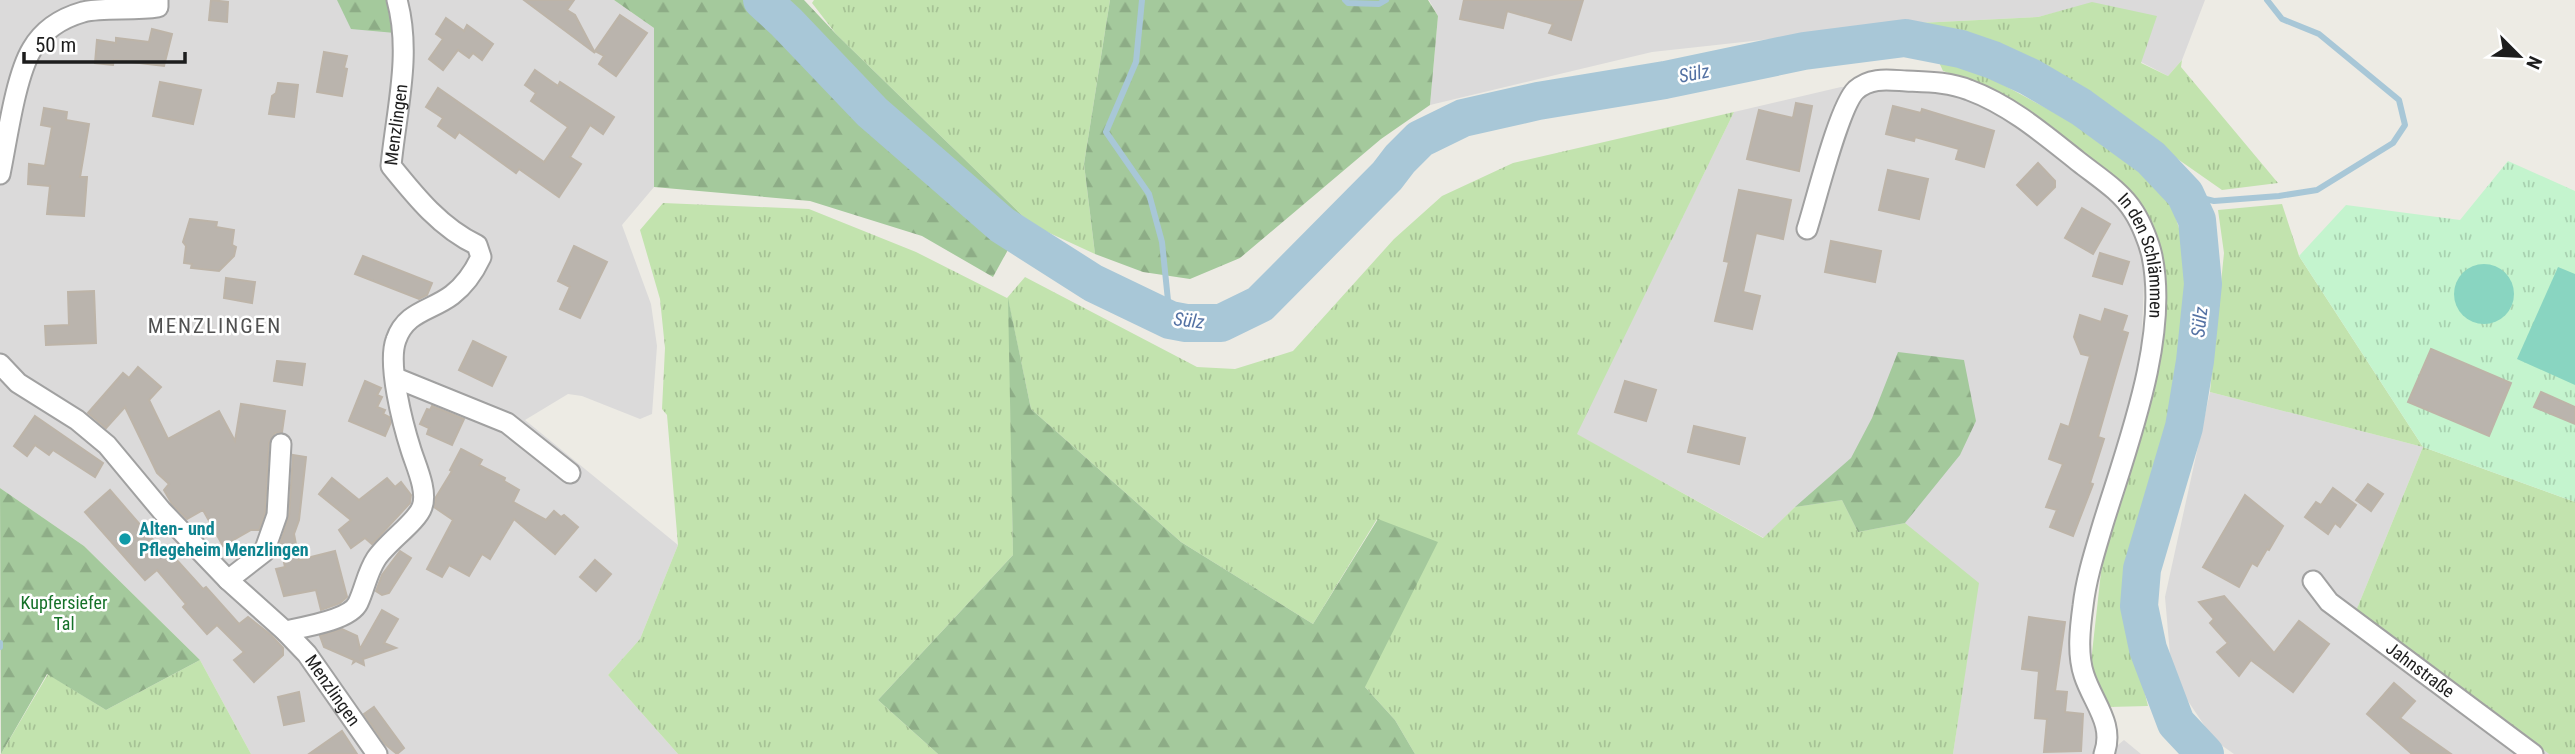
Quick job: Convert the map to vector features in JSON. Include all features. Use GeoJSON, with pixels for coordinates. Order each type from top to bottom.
{"type":"FeatureCollection","features":[{"type":"Feature","properties":{"kind":"street"},"geometry":{"type":"LineString","coordinates":[[0,174],[22,74],[32,49],[47,30],[64,18],[86,11],[158,7],[158,0]]}},
{"type":"Feature","properties":{"kind":"street","name":"Menzlingen"},"geometry":{"type":"LineString","coordinates":[[285,631],[349,614],[357,606],[377,557],[420,512],[424,503],[422,489],[403,426],[394,349],[403,324],[415,313],[461,288],[473,274],[481,257],[477,245],[463,239],[438,219],[418,200],[391,166],[400,115],[404,23],[397,0]]}},
{"type":"Feature","properties":{"kind":"street","name":"In den Schlämmen"},"geometry":{"type":"LineString","coordinates":[[1807,229],[1840,119],[1856,90],[1871,80],[1948,83],[1971,90],[2022,118],[2115,190],[2134,212],[2152,254],[2155,323],[2149,360],[2130,436],[2092,563],[2083,605],[2080,649],[2083,674],[2108,729],[2104,754]]}},
{"type":"Feature","properties":{"kind":"street","name":"Menzlingen"},"geometry":{"type":"LineString","coordinates":[[0,363],[18,383],[77,420],[107,445],[162,511],[228,580],[307,654],[377,754]]}},
{"type":"Feature","properties":{"kind":"street"},"geometry":{"type":"LineString","coordinates":[[396,378],[507,423],[570,473]]}},
{"type":"Feature","properties":{"kind":"street"},"geometry":{"type":"LineString","coordinates":[[228,580],[264,552],[277,515],[281,444]]}},
{"type":"Feature","properties":{"kind":"street","name":"Jahnstraße"},"geometry":{"type":"LineString","coordinates":[[2313,581],[2329,602],[2533,754]]}},
{"type":"Feature","properties":{"kind":"shaded area"},"geometry":{"type":"Polygon","coordinates":[[[0,0],[614,0],[654,28],[654,187],[622,225],[651,304],[657,346],[652,414],[640,419],[582,396],[568,394],[525,420],[678,545],[640,639],[608,675],[678,754],[251,754],[200,660],[84,546],[0,488],[0,0]]]}},
{"type":"Feature","properties":{"kind":"shaded area"},"geometry":{"type":"Polygon","coordinates":[[[1429,0],[2205,0],[2182,60],[2168,76],[2141,62],[2092,3],[2038,17],[1919,23],[1652,52],[1430,105],[1438,16],[1429,0]]]}},
{"type":"Feature","properties":{"kind":"shaded area"},"geometry":{"type":"Polygon","coordinates":[[[1841,87],[1935,89],[1968,97],[2019,124],[2111,198],[2129,216],[2145,259],[2141,354],[2125,428],[2085,562],[2091,712],[2100,745],[2113,749],[2124,740],[2141,754],[1953,754],[1978,583],[1795,507],[1764,538],[1576,434],[1734,112],[1841,87]]]}},
{"type":"Feature","properties":{"kind":"shaded area"},"geometry":{"type":"Polygon","coordinates":[[[2210,392],[2423,447],[2356,611],[2549,754],[2234,754],[2214,740],[2172,677],[2165,597],[2210,392]]]}},
{"type":"Feature","properties":{"kind":"green space"},"geometry":{"type":"Polygon","coordinates":[[[337,0],[387,0],[395,33],[351,29],[337,0]]]}},
{"type":"Feature","properties":{"kind":"green space"},"geometry":{"type":"Polygon","coordinates":[[[614,0],[804,0],[1032,225],[1010,246],[993,277],[922,236],[810,201],[654,187],[654,28],[614,0]]]}},
{"type":"Feature","properties":{"kind":"green space"},"geometry":{"type":"Polygon","coordinates":[[[814,0],[1110,0],[1084,164],[1095,254],[1032,225],[836,34],[812,3],[814,0]]]}},
{"type":"Feature","properties":{"kind":"green space"},"geometry":{"type":"Polygon","coordinates":[[[1110,0],[1428,0],[1438,16],[1430,105],[1381,139],[1240,258],[1190,279],[1143,272],[1095,254],[1084,164],[1110,0]]]}},
{"type":"Feature","properties":{"kind":"green space"},"geometry":{"type":"Polygon","coordinates":[[[2092,2],[2157,16],[2141,63],[2168,76],[2182,60],[2181,67],[2278,183],[2222,190],[2083,93],[2006,48],[1926,36],[1919,23],[2038,17],[2092,2]]]}},
{"type":"Feature","properties":{"kind":"green space"},"geometry":{"type":"Polygon","coordinates":[[[1937,58],[1985,75],[2072,122],[2128,159],[2169,195],[2187,255],[2186,318],[2169,415],[2124,567],[2126,618],[2148,706],[2109,707],[2092,675],[2091,662],[2102,563],[2160,363],[2165,325],[2158,248],[2025,110],[1978,83],[1943,71],[1937,58]]]}},
{"type":"Feature","properties":{"kind":"green space"},"geometry":{"type":"Polygon","coordinates":[[[1734,112],[1577,434],[1763,538],[1795,507],[1842,500],[1858,532],[1905,523],[1979,583],[1953,754],[1415,754],[1395,720],[1365,687],[1377,519],[1313,624],[1181,542],[1031,409],[1009,304],[1013,555],[878,700],[938,754],[678,754],[608,675],[640,639],[678,545],[667,415],[662,409],[665,348],[660,299],[640,230],[663,203],[809,209],[916,252],[1007,298],[1025,277],[1197,367],[1235,369],[1293,351],[1394,239],[1442,196],[1513,163],[1734,112]]]}},
{"type":"Feature","properties":{"kind":"green space"},"geometry":{"type":"Polygon","coordinates":[[[2508,161],[2575,191],[2575,502],[2423,447],[2299,256],[2346,205],[2460,220],[2508,161]]]}},
{"type":"Feature","properties":{"kind":"green space"},"geometry":{"type":"Polygon","coordinates":[[[2282,204],[2299,256],[2423,447],[2210,392],[2224,253],[2218,210],[2282,204]]]}},
{"type":"Feature","properties":{"kind":"green space"},"geometry":{"type":"Polygon","coordinates":[[[2478,264],[2490,264],[2509,277],[2514,294],[2512,306],[2501,319],[2490,324],[2478,324],[2459,311],[2454,300],[2454,288],[2467,269],[2478,264]]]}},
{"type":"Feature","properties":{"kind":"green space"},"geometry":{"type":"Polygon","coordinates":[[[2558,267],[2575,274],[2575,385],[2517,359],[2558,267]]]}},
{"type":"Feature","properties":{"kind":"green space"},"geometry":{"type":"Polygon","coordinates":[[[1008,298],[1031,409],[1181,542],[1313,624],[1378,519],[1438,542],[1365,687],[1395,720],[1415,754],[938,754],[878,700],[1013,555],[1008,298]]]}},
{"type":"Feature","properties":{"kind":"green space"},"geometry":{"type":"Polygon","coordinates":[[[1898,352],[1964,360],[1976,421],[1960,455],[1905,523],[1858,532],[1842,500],[1795,507],[1851,458],[1872,418],[1898,352]]]}},
{"type":"Feature","properties":{"kind":"green space"},"geometry":{"type":"Polygon","coordinates":[[[2423,447],[2575,502],[2575,754],[2549,754],[2356,611],[2423,447]]]}},
{"type":"Feature","properties":{"kind":"green space","name":"Kupfersiefer Tal"},"geometry":{"type":"Polygon","coordinates":[[[0,488],[84,546],[200,660],[106,710],[47,674],[1,754],[0,488]]]}},
{"type":"Feature","properties":{"kind":"green space"},"geometry":{"type":"Polygon","coordinates":[[[200,660],[251,754],[1,754],[48,674],[106,710],[200,660]]]}},
{"type":"Feature","properties":{"kind":"building"},"geometry":{"type":"Polygon","coordinates":[[[211,0],[228,2],[227,22],[209,20],[211,0]]]}},
{"type":"Feature","properties":{"kind":"building"},"geometry":{"type":"Polygon","coordinates":[[[524,0],[574,0],[567,10],[575,15],[595,53],[524,0]]]}},
{"type":"Feature","properties":{"kind":"building"},"geometry":{"type":"Polygon","coordinates":[[[1464,0],[1583,0],[1571,40],[1549,33],[1553,24],[1507,11],[1503,28],[1460,19],[1464,0]]]}},
{"type":"Feature","properties":{"kind":"building"},"geometry":{"type":"Polygon","coordinates":[[[620,15],[647,33],[616,76],[599,64],[604,56],[595,51],[620,15]]]}},
{"type":"Feature","properties":{"kind":"building"},"geometry":{"type":"Polygon","coordinates":[[[446,18],[464,31],[467,25],[493,44],[482,60],[473,53],[469,58],[458,50],[443,70],[429,59],[443,39],[436,34],[446,18]]]}},
{"type":"Feature","properties":{"kind":"building"},"geometry":{"type":"Polygon","coordinates":[[[152,29],[172,34],[164,66],[114,60],[113,65],[95,63],[97,40],[116,43],[116,38],[149,42],[152,29]]]}},
{"type":"Feature","properties":{"kind":"building"},"geometry":{"type":"Polygon","coordinates":[[[324,52],[347,56],[342,96],[317,92],[324,52]]]}},
{"type":"Feature","properties":{"kind":"building"},"geometry":{"type":"Polygon","coordinates":[[[535,70],[558,86],[560,82],[614,117],[603,134],[590,125],[570,157],[581,164],[559,197],[519,169],[516,173],[459,132],[455,138],[438,126],[443,118],[426,107],[438,88],[544,162],[568,127],[531,101],[536,93],[525,85],[535,70]]]}},
{"type":"Feature","properties":{"kind":"building"},"geometry":{"type":"Polygon","coordinates":[[[160,82],[201,90],[193,124],[153,116],[160,82]]]}},
{"type":"Feature","properties":{"kind":"building"},"geometry":{"type":"Polygon","coordinates":[[[278,83],[298,85],[294,117],[269,114],[272,96],[276,93],[278,83]]]}},
{"type":"Feature","properties":{"kind":"building"},"geometry":{"type":"Polygon","coordinates":[[[1796,103],[1812,106],[1799,171],[1747,159],[1759,110],[1793,118],[1796,103]]]}},
{"type":"Feature","properties":{"kind":"building"},"geometry":{"type":"Polygon","coordinates":[[[1893,106],[1921,113],[1922,109],[1994,131],[1984,167],[1956,159],[1959,149],[1915,137],[1914,141],[1886,134],[1893,106]]]}},
{"type":"Feature","properties":{"kind":"building"},"geometry":{"type":"Polygon","coordinates":[[[44,108],[67,112],[66,120],[89,124],[80,177],[87,177],[84,216],[47,214],[50,186],[28,184],[29,164],[45,166],[52,127],[41,125],[44,108]]]}},
{"type":"Feature","properties":{"kind":"building"},"geometry":{"type":"Polygon","coordinates":[[[2038,163],[2055,181],[2055,187],[2037,205],[2017,185],[2038,163]]]}},
{"type":"Feature","properties":{"kind":"building"},"geometry":{"type":"Polygon","coordinates":[[[1888,170],[1928,179],[1919,219],[1879,210],[1888,170]]]}},
{"type":"Feature","properties":{"kind":"building"},"geometry":{"type":"Polygon","coordinates":[[[1739,190],[1791,200],[1783,239],[1756,233],[1743,292],[1760,296],[1752,329],[1715,321],[1729,262],[1724,261],[1739,190]]]}},
{"type":"Feature","properties":{"kind":"building"},"geometry":{"type":"Polygon","coordinates":[[[2082,208],[2110,224],[2093,254],[2065,238],[2082,208]]]}},
{"type":"Feature","properties":{"kind":"building"},"geometry":{"type":"Polygon","coordinates":[[[190,219],[217,222],[216,227],[234,230],[234,256],[219,271],[191,268],[192,264],[184,263],[186,246],[183,242],[190,219]]]}},
{"type":"Feature","properties":{"kind":"building"},"geometry":{"type":"Polygon","coordinates":[[[1831,241],[1881,251],[1875,282],[1825,272],[1831,241]]]}},
{"type":"Feature","properties":{"kind":"building"},"geometry":{"type":"Polygon","coordinates":[[[574,246],[607,262],[580,318],[560,309],[570,287],[558,281],[574,246]]]}},
{"type":"Feature","properties":{"kind":"building"},"geometry":{"type":"Polygon","coordinates":[[[2100,253],[2129,262],[2122,284],[2093,276],[2100,253]]]}},
{"type":"Feature","properties":{"kind":"building"},"geometry":{"type":"Polygon","coordinates":[[[363,256],[432,283],[427,295],[419,299],[355,274],[363,256]]]}},
{"type":"Feature","properties":{"kind":"building"},"geometry":{"type":"Polygon","coordinates":[[[226,278],[255,282],[252,303],[224,298],[226,278]]]}},
{"type":"Feature","properties":{"kind":"building"},"geometry":{"type":"Polygon","coordinates":[[[94,291],[96,343],[46,345],[45,326],[69,325],[68,292],[94,291]]]}},
{"type":"Feature","properties":{"kind":"building"},"geometry":{"type":"Polygon","coordinates":[[[2105,309],[2127,316],[2122,331],[2128,333],[2098,437],[2104,439],[2090,483],[2093,484],[2073,536],[2050,527],[2057,510],[2046,507],[2063,464],[2049,459],[2061,424],[2069,427],[2090,356],[2081,354],[2074,337],[2080,315],[2101,322],[2105,309]]]}},
{"type":"Feature","properties":{"kind":"building"},"geometry":{"type":"Polygon","coordinates":[[[473,341],[506,357],[492,386],[459,370],[473,341]]]}},
{"type":"Feature","properties":{"kind":"building"},"geometry":{"type":"Polygon","coordinates":[[[2431,349],[2511,383],[2489,436],[2408,402],[2431,349]]]}},
{"type":"Feature","properties":{"kind":"building"},"geometry":{"type":"Polygon","coordinates":[[[277,361],[305,364],[302,385],[274,381],[277,361]]]}},
{"type":"Feature","properties":{"kind":"building"},"geometry":{"type":"Polygon","coordinates":[[[138,367],[161,387],[149,400],[168,439],[219,411],[235,441],[241,404],[285,411],[282,432],[275,433],[269,443],[265,513],[259,530],[251,530],[223,546],[203,510],[187,519],[172,504],[164,490],[169,484],[157,473],[125,407],[106,428],[88,413],[123,373],[129,378],[138,367]]]}},
{"type":"Feature","properties":{"kind":"building"},"geometry":{"type":"Polygon","coordinates":[[[365,381],[381,388],[377,395],[382,397],[377,407],[385,410],[383,414],[389,417],[391,422],[385,436],[349,421],[365,381]]]}},
{"type":"Feature","properties":{"kind":"building"},"geometry":{"type":"Polygon","coordinates":[[[1625,381],[1656,390],[1646,421],[1615,412],[1625,381]]]}},
{"type":"Feature","properties":{"kind":"building"},"geometry":{"type":"Polygon","coordinates":[[[2541,392],[2575,407],[2575,424],[2534,407],[2541,392]]]}},
{"type":"Feature","properties":{"kind":"building"},"geometry":{"type":"Polygon","coordinates":[[[432,406],[464,419],[452,445],[427,434],[429,428],[420,424],[427,409],[430,410],[432,406]]]}},
{"type":"Feature","properties":{"kind":"building"},"geometry":{"type":"Polygon","coordinates":[[[35,416],[103,463],[95,477],[53,450],[49,455],[35,445],[27,456],[14,446],[35,416]]]}},
{"type":"Feature","properties":{"kind":"building"},"geometry":{"type":"Polygon","coordinates":[[[1694,426],[1745,438],[1739,464],[1688,452],[1694,426]]]}},
{"type":"Feature","properties":{"kind":"building"},"geometry":{"type":"Polygon","coordinates":[[[461,449],[482,460],[479,465],[505,478],[504,481],[519,490],[513,502],[546,520],[554,511],[561,517],[564,515],[578,527],[555,554],[514,519],[490,559],[482,554],[469,576],[449,565],[442,577],[427,569],[453,520],[434,507],[436,497],[452,471],[450,470],[461,449]]]}},
{"type":"Feature","properties":{"kind":"building"},"geometry":{"type":"Polygon","coordinates":[[[293,455],[306,457],[299,520],[294,534],[299,560],[335,551],[347,597],[340,603],[321,610],[316,590],[284,596],[276,569],[285,567],[280,544],[289,516],[293,455]]]}},
{"type":"Feature","properties":{"kind":"building"},"geometry":{"type":"Polygon","coordinates":[[[332,478],[359,500],[387,478],[395,487],[401,482],[411,495],[410,503],[372,544],[365,538],[351,548],[339,530],[351,520],[319,494],[332,478]]]}},
{"type":"Feature","properties":{"kind":"building"},"geometry":{"type":"Polygon","coordinates":[[[2368,484],[2383,494],[2371,511],[2356,500],[2368,484]]]}},
{"type":"Feature","properties":{"kind":"building"},"geometry":{"type":"Polygon","coordinates":[[[2333,488],[2356,505],[2340,527],[2335,523],[2328,534],[2305,517],[2316,502],[2321,505],[2333,488]]]}},
{"type":"Feature","properties":{"kind":"building"},"geometry":{"type":"Polygon","coordinates":[[[110,490],[162,550],[165,547],[239,624],[248,617],[283,648],[283,655],[254,682],[234,660],[244,652],[217,625],[207,634],[183,607],[186,604],[157,570],[145,580],[85,512],[110,490]]]}},
{"type":"Feature","properties":{"kind":"building"},"geometry":{"type":"Polygon","coordinates":[[[2245,495],[2283,526],[2257,566],[2252,563],[2239,587],[2203,567],[2245,495]]]}},
{"type":"Feature","properties":{"kind":"building"},"geometry":{"type":"Polygon","coordinates":[[[400,551],[411,558],[389,593],[382,595],[376,591],[382,575],[400,551]]]}},
{"type":"Feature","properties":{"kind":"building"},"geometry":{"type":"Polygon","coordinates":[[[595,560],[611,574],[596,591],[580,577],[595,560]]]}},
{"type":"Feature","properties":{"kind":"building"},"geometry":{"type":"Polygon","coordinates":[[[2224,596],[2274,653],[2299,621],[2329,644],[2293,692],[2251,660],[2239,676],[2217,652],[2228,643],[2210,623],[2214,619],[2199,602],[2224,596]]]}},
{"type":"Feature","properties":{"kind":"building"},"geometry":{"type":"Polygon","coordinates":[[[382,610],[398,619],[384,643],[396,648],[363,659],[364,665],[356,661],[353,663],[354,660],[324,647],[320,636],[342,629],[357,636],[360,649],[382,610]]]}},
{"type":"Feature","properties":{"kind":"building"},"geometry":{"type":"Polygon","coordinates":[[[2029,617],[2065,622],[2055,691],[2067,692],[2065,712],[2083,714],[2081,751],[2044,752],[2047,719],[2035,718],[2039,671],[2022,669],[2029,617]]]}},
{"type":"Feature","properties":{"kind":"building"},"geometry":{"type":"Polygon","coordinates":[[[2394,683],[2415,701],[2400,718],[2451,754],[2412,754],[2367,714],[2394,683]]]}},
{"type":"Feature","properties":{"kind":"building"},"geometry":{"type":"Polygon","coordinates":[[[299,692],[304,721],[284,725],[278,697],[299,692]]]}},
{"type":"Feature","properties":{"kind":"building"},"geometry":{"type":"Polygon","coordinates":[[[374,707],[404,748],[397,754],[385,744],[364,714],[374,707]]]}},
{"type":"Feature","properties":{"kind":"building"},"geometry":{"type":"Polygon","coordinates":[[[342,731],[357,754],[309,754],[342,731]]]}},
{"type":"Feature","properties":{"kind":"waterway","name":"Sülz"},"geometry":{"type":"LineString","coordinates":[[762,0],[872,112],[1002,225],[1093,283],[1170,320],[1186,323],[1221,323],[1260,304],[1420,139],[1463,118],[1538,101],[1665,80],[1804,51],[1905,38],[1961,49],[2030,77],[2081,107],[2151,158],[2185,194],[2197,220],[2203,284],[2195,361],[2184,427],[2142,569],[2139,606],[2148,649],[2176,723],[2205,754]]}},
{"type":"Feature","properties":{"kind":"waterway"},"geometry":{"type":"LineString","coordinates":[[1142,0],[1136,62],[1106,132],[1149,194],[1162,242],[1170,320]]}},
{"type":"Feature","properties":{"kind":"waterway"},"geometry":{"type":"LineString","coordinates":[[1345,0],[1348,3],[1379,4],[1386,0]]}},
{"type":"Feature","properties":{"kind":"waterway"},"geometry":{"type":"LineString","coordinates":[[2185,194],[2214,201],[2317,190],[2393,143],[2405,125],[2399,100],[2319,34],[2282,19],[2267,0]]}},
{"type":"Feature","properties":{"kind":"place","name":"Alten- und Pflegeheim Menzlingen"},"geometry":{"type":"Point","coordinates":[125,539]}},
{"type":"Feature","properties":{"kind":"district","name":"MENZLINGEN"},"geometry":{"type":"Point","coordinates":[215,326]}}]}
